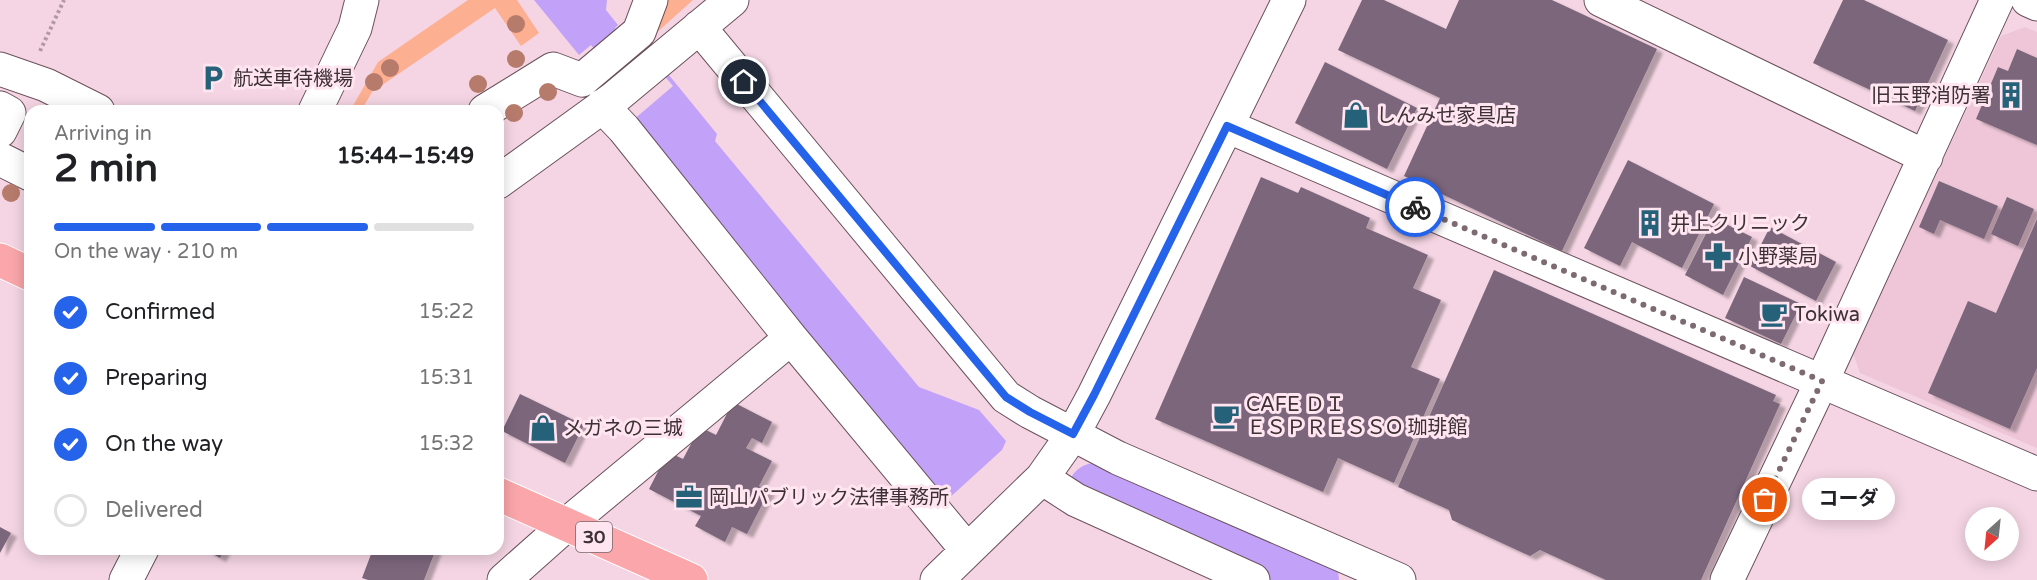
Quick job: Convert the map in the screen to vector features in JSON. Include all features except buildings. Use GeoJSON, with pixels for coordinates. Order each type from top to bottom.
{"type":"FeatureCollection","features":[{"type":"Feature","properties":{"kind":"highway"},"geometry":{"type":"LineString","coordinates":[[0,260],[24,271]]}},
{"type":"Feature","properties":{"kind":"highway","name":"30"},"geometry":{"type":"LineString","coordinates":[[504,497],[691,580]]}},
{"type":"Feature","properties":{"kind":"street"},"geometry":{"type":"LineString","coordinates":[[318,105],[355,28],[362,0]]}},
{"type":"Feature","properties":{"kind":"street"},"geometry":{"type":"LineString","coordinates":[[495,105],[553,69],[582,80],[639,32],[651,0]]}},
{"type":"Feature","properties":{"kind":"street"},"geometry":{"type":"LineString","coordinates":[[504,178],[608,103],[732,0]]}},
{"type":"Feature","properties":{"kind":"street"},"geometry":{"type":"LineString","coordinates":[[937,580],[1042,478],[1073,434],[1289,0]]}},
{"type":"Feature","properties":{"kind":"street"},"geometry":{"type":"LineString","coordinates":[[1601,0],[1926,158]]}},
{"type":"Feature","properties":{"kind":"street"},"geometry":{"type":"LineString","coordinates":[[1727,580],[1926,158],[1997,0]]}},
{"type":"Feature","properties":{"kind":"street"},"geometry":{"type":"LineString","coordinates":[[2028,0],[2037,4]]}},
{"type":"Feature","properties":{"kind":"street"},"geometry":{"type":"LineString","coordinates":[[699,27],[1006,397],[1118,458],[1399,580]]}},
{"type":"Feature","properties":{"kind":"street"},"geometry":{"type":"LineString","coordinates":[[0,69],[46,85],[86,105]]}},
{"type":"Feature","properties":{"kind":"street"},"geometry":{"type":"LineString","coordinates":[[608,103],[624,129],[791,338],[967,550]]}},
{"type":"Feature","properties":{"kind":"street"},"geometry":{"type":"LineString","coordinates":[[0,108],[9,113],[0,131]]}},
{"type":"Feature","properties":{"kind":"street"},"geometry":{"type":"LineString","coordinates":[[1227,126],[2037,474]]}},
{"type":"Feature","properties":{"kind":"street"},"geometry":{"type":"LineString","coordinates":[[0,159],[24,171]]}},
{"type":"Feature","properties":{"kind":"street"},"geometry":{"type":"LineString","coordinates":[[504,580],[566,525],[791,338]]}},
{"type":"Feature","properties":{"kind":"street"},"geometry":{"type":"LineString","coordinates":[[1042,478],[1076,500],[1253,580]]}},
{"type":"Feature","properties":{"kind":"street"},"geometry":{"type":"LineString","coordinates":[[126,580],[139,555]]}},
{"type":"Feature","properties":{"kind":"path"},"geometry":{"type":"LineString","coordinates":[[39,52],[64,0]]}},
{"type":"Feature","properties":{"kind":"shaded area"},"geometry":{"type":"Polygon","coordinates":[[[468,0],[517,0],[539,33],[521,46],[495,8],[372,92],[364,105],[353,105],[378,62],[468,0]]]}},
{"type":"Feature","properties":{"kind":"shaded area"},"geometry":{"type":"Polygon","coordinates":[[[534,0],[607,0],[606,10],[618,25],[615,28],[618,32],[595,50],[591,45],[579,55],[534,0]]]}},
{"type":"Feature","properties":{"kind":"shaded area"},"geometry":{"type":"Polygon","coordinates":[[[662,0],[693,0],[645,43],[662,0]]]}},
{"type":"Feature","properties":{"kind":"shaded area"},"geometry":{"type":"Polygon","coordinates":[[[2025,27],[2037,32],[2037,448],[1860,373],[1853,353],[2001,36],[2025,27]]]}},
{"type":"Feature","properties":{"kind":"shaded area"},"geometry":{"type":"Polygon","coordinates":[[[633,31],[717,134],[715,141],[919,387],[979,410],[1006,441],[1002,450],[947,500],[588,68],[633,31]]]}},
{"type":"Feature","properties":{"kind":"pier"},"geometry":{"type":"Polygon","coordinates":[[[639,46],[673,86],[632,121],[598,80],[639,46]]]}},
{"type":"Feature","properties":{"kind":"waterway"},"geometry":{"type":"LineString","coordinates":[[1096,492],[1105,497],[1126,500],[1310,580]]}},
{"type":"Feature","properties":{"kind":"way so far"},"geometry":{"type":"LineString","coordinates":[[1415,207],[1822,381],[1765,500]]}},
{"type":"Feature","properties":{"kind":"place","name":"航送車待機場"},"geometry":{"type":"Point","coordinates":[213,78]}},
{"type":"Feature","properties":{"kind":"place","name":"旧玉野消防署"},"geometry":{"type":"Point","coordinates":[2011,95]}},
{"type":"Feature","properties":{"kind":"place","name":"しんみせ家具店"},"geometry":{"type":"Point","coordinates":[1356,115]}},
{"type":"Feature","properties":{"kind":"place","name":"井上クリニック"},"geometry":{"type":"Point","coordinates":[1650,223]}},
{"type":"Feature","properties":{"kind":"place","name":"小野薬局"},"geometry":{"type":"Point","coordinates":[1718,256]}},
{"type":"Feature","properties":{"kind":"place","name":"Tokiwa"},"geometry":{"type":"Point","coordinates":[1774,314]}},
{"type":"Feature","properties":{"kind":"place","name":"CAFE ＤＩ ＥＳＰＲＥＳＳO 珈琲館"},"geometry":{"type":"Point","coordinates":[1226,416]}},
{"type":"Feature","properties":{"kind":"place","name":"メガネの三城"},"geometry":{"type":"Point","coordinates":[543,428]}},
{"type":"Feature","properties":{"kind":"place","name":"岡山パブリック法律事務所"},"geometry":{"type":"Point","coordinates":[689,497]}},
{"type":"Feature","properties":{"kind":"place","name":"コーダ"},"geometry":{"type":"Point","coordinates":[1765,500]}},
{"type":"Feature","properties":{"kind":"route"},"geometry":{"type":"LineString","coordinates":[[744,82],[1006,397],[1073,434],[1227,126],[1415,207]]}}]}
